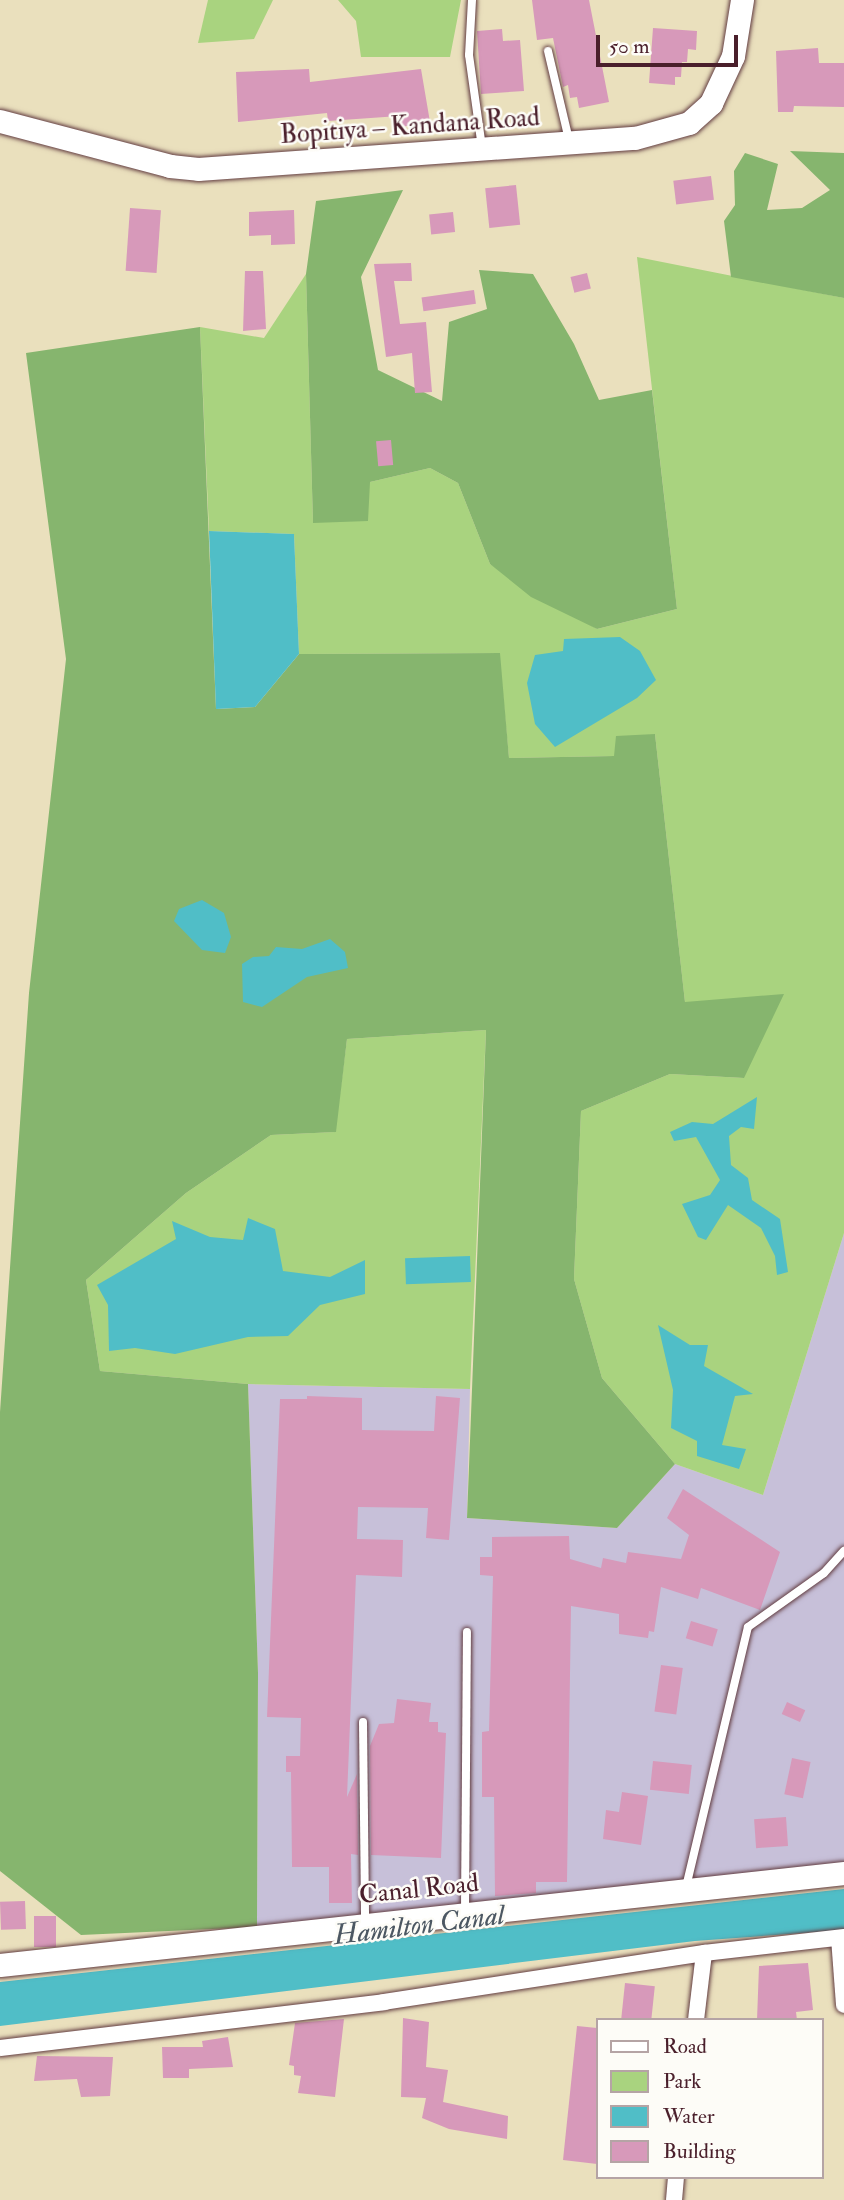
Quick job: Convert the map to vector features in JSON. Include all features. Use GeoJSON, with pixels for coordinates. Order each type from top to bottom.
{"type":"FeatureCollection","features":[{"type":"Feature","properties":{"kind":"main road","name":"Bopitiya – Kandana Road"},"geometry":{"type":"LineString","coordinates":[[0,121],[158,163],[198,169],[635,138],[689,123],[723,85],[733,56],[742,0]]}},
{"type":"Feature","properties":{"kind":"main road","name":"Canal Road"},"geometry":{"type":"LineString","coordinates":[[0,1965],[844,1873]]}},
{"type":"Feature","properties":{"kind":"street"},"geometry":{"type":"LineString","coordinates":[[0,2048],[384,2002],[704,1953],[841,1938],[844,2005]]}},
{"type":"Feature","properties":{"kind":"street"},"geometry":{"type":"LineString","coordinates":[[696,2018],[704,1953]]}},
{"type":"Feature","properties":{"kind":"street"},"geometry":{"type":"LineString","coordinates":[[674,2200],[676,2179]]}},
{"type":"Feature","properties":{"kind":"lane"},"geometry":{"type":"LineString","coordinates":[[472,0],[469,55],[482,150]]}},
{"type":"Feature","properties":{"kind":"lane"},"geometry":{"type":"LineString","coordinates":[[548,51],[570,143]]}},
{"type":"Feature","properties":{"kind":"lane"},"geometry":{"type":"LineString","coordinates":[[686,1890],[748,1628],[824,1573],[844,1551]]}},
{"type":"Feature","properties":{"kind":"lane"},"geometry":{"type":"LineString","coordinates":[[465,1913],[467,1632]]}},
{"type":"Feature","properties":{"kind":"lane"},"geometry":{"type":"LineString","coordinates":[[363,1722],[365,1924]]}},
{"type":"Feature","properties":{"kind":"shaded area"},"geometry":{"type":"Polygon","coordinates":[[[844,1233],[844,1870],[257,1927],[258,1673],[248,1384],[470,1389],[467,1518],[617,1528],[675,1464],[763,1495],[844,1233]]]}},
{"type":"Feature","properties":{"kind":"green space"},"geometry":{"type":"Polygon","coordinates":[[[208,0],[273,0],[254,39],[198,43],[208,0]]]}},
{"type":"Feature","properties":{"kind":"green space"},"geometry":{"type":"Polygon","coordinates":[[[338,0],[461,0],[450,57],[361,57],[356,21],[338,0]]]}},
{"type":"Feature","properties":{"kind":"green space"},"geometry":{"type":"Polygon","coordinates":[[[790,151],[844,153],[844,298],[731,277],[724,221],[735,205],[734,171],[745,153],[778,164],[767,210],[802,208],[830,190],[790,151]]]}},
{"type":"Feature","properties":{"kind":"green space"},"geometry":{"type":"Polygon","coordinates":[[[403,190],[361,277],[378,370],[442,401],[449,322],[487,309],[479,270],[533,274],[574,344],[599,400],[652,390],[677,609],[597,629],[531,597],[490,564],[458,483],[430,468],[370,482],[368,521],[313,523],[306,274],[316,201],[403,190]]]}},
{"type":"Feature","properties":{"kind":"green space"},"geometry":{"type":"Polygon","coordinates":[[[637,257],[844,298],[844,1233],[763,1495],[675,1464],[602,1378],[574,1279],[581,1111],[670,1074],[744,1078],[685,1002],[655,734],[615,756],[509,758],[499,653],[299,654],[294,534],[209,531],[200,327],[264,338],[306,274],[313,523],[370,482],[430,468],[458,483],[490,564],[597,629],[677,609],[637,257]]]}},
{"type":"Feature","properties":{"kind":"green space"},"geometry":{"type":"Polygon","coordinates":[[[200,327],[216,709],[255,707],[299,654],[500,653],[509,758],[614,756],[616,736],[655,734],[685,1002],[784,994],[744,1078],[670,1074],[581,1111],[574,1279],[602,1378],[675,1464],[617,1528],[467,1518],[486,1030],[347,1039],[336,1132],[271,1135],[186,1193],[86,1280],[100,1371],[248,1384],[258,1673],[257,1927],[81,1935],[0,1871],[0,1412],[29,993],[66,659],[26,353],[200,327]]]}},
{"type":"Feature","properties":{"kind":"green space"},"geometry":{"type":"Polygon","coordinates":[[[486,1030],[470,1389],[248,1384],[100,1371],[86,1280],[186,1193],[271,1135],[335,1132],[347,1039],[486,1030]]]}},
{"type":"Feature","properties":{"kind":"water"},"geometry":{"type":"Polygon","coordinates":[[[209,531],[294,534],[299,654],[255,707],[216,709],[209,531]]]}},
{"type":"Feature","properties":{"kind":"water"},"geometry":{"type":"Polygon","coordinates":[[[620,637],[640,651],[656,680],[637,698],[555,747],[535,724],[527,683],[535,655],[563,651],[564,639],[620,637]]]}},
{"type":"Feature","properties":{"kind":"water"},"geometry":{"type":"Polygon","coordinates":[[[202,900],[224,913],[231,937],[225,953],[202,950],[174,921],[179,909],[202,900]]]}},
{"type":"Feature","properties":{"kind":"water"},"geometry":{"type":"Polygon","coordinates":[[[330,939],[345,952],[348,968],[307,977],[262,1007],[243,1002],[242,964],[253,957],[269,956],[276,947],[302,949],[330,939]]]}},
{"type":"Feature","properties":{"kind":"water"},"geometry":{"type":"Polygon","coordinates":[[[757,1097],[754,1129],[741,1127],[729,1136],[731,1165],[748,1178],[752,1200],[780,1219],[788,1272],[777,1275],[775,1256],[761,1228],[728,1205],[706,1240],[698,1237],[682,1204],[710,1195],[720,1180],[696,1137],[674,1141],[670,1132],[692,1122],[713,1124],[757,1097]]]}},
{"type":"Feature","properties":{"kind":"water"},"geometry":{"type":"Polygon","coordinates":[[[248,1218],[275,1229],[283,1271],[330,1277],[365,1260],[365,1294],[320,1305],[288,1336],[248,1337],[175,1354],[135,1348],[109,1351],[108,1305],[97,1285],[176,1239],[172,1221],[210,1237],[243,1240],[248,1218]]]}},
{"type":"Feature","properties":{"kind":"water"},"geometry":{"type":"Polygon","coordinates":[[[470,1256],[471,1282],[406,1284],[405,1258],[470,1256]]]}},
{"type":"Feature","properties":{"kind":"water"},"geometry":{"type":"Polygon","coordinates":[[[658,1325],[690,1345],[708,1345],[704,1366],[753,1394],[735,1396],[722,1445],[746,1449],[739,1469],[697,1456],[697,1441],[671,1428],[673,1390],[658,1325]]]}},
{"type":"Feature","properties":{"kind":"water"},"geometry":{"type":"Polygon","coordinates":[[[844,1889],[844,1930],[695,1941],[0,2026],[0,1982],[844,1889]]]}},
{"type":"Feature","properties":{"kind":"building"},"geometry":{"type":"Polygon","coordinates":[[[532,0],[589,0],[609,102],[579,108],[577,97],[570,98],[568,85],[563,87],[553,38],[537,40],[532,0]]]}},
{"type":"Feature","properties":{"kind":"building"},"geometry":{"type":"Polygon","coordinates":[[[653,28],[697,31],[696,50],[688,49],[687,62],[682,62],[681,77],[675,77],[675,85],[649,83],[653,28]]]}},
{"type":"Feature","properties":{"kind":"building"},"geometry":{"type":"Polygon","coordinates":[[[502,29],[503,41],[520,40],[524,91],[481,94],[477,31],[502,29]]]}},
{"type":"Feature","properties":{"kind":"building"},"geometry":{"type":"Polygon","coordinates":[[[818,48],[819,63],[844,63],[844,107],[794,106],[793,112],[778,112],[776,51],[818,48]]]}},
{"type":"Feature","properties":{"kind":"building"},"geometry":{"type":"Polygon","coordinates":[[[309,69],[310,82],[421,69],[430,122],[401,127],[399,116],[328,121],[327,113],[238,122],[236,72],[309,69]]]}},
{"type":"Feature","properties":{"kind":"building"},"geometry":{"type":"Polygon","coordinates":[[[711,176],[714,200],[676,204],[673,181],[711,176]]]}},
{"type":"Feature","properties":{"kind":"building"},"geometry":{"type":"Polygon","coordinates":[[[516,185],[520,225],[489,228],[485,188],[516,185]]]}},
{"type":"Feature","properties":{"kind":"building"},"geometry":{"type":"Polygon","coordinates":[[[130,208],[161,210],[157,273],[126,271],[130,208]]]}},
{"type":"Feature","properties":{"kind":"building"},"geometry":{"type":"Polygon","coordinates":[[[294,210],[295,244],[271,245],[271,235],[249,236],[249,212],[294,210]]]}},
{"type":"Feature","properties":{"kind":"building"},"geometry":{"type":"Polygon","coordinates":[[[453,212],[455,232],[431,234],[429,215],[453,212]]]}},
{"type":"Feature","properties":{"kind":"building"},"geometry":{"type":"Polygon","coordinates":[[[411,263],[412,281],[394,281],[400,324],[426,322],[432,392],[415,393],[412,353],[386,357],[374,264],[411,263]]]}},
{"type":"Feature","properties":{"kind":"building"},"geometry":{"type":"Polygon","coordinates":[[[245,271],[263,271],[266,329],[243,331],[245,271]]]}},
{"type":"Feature","properties":{"kind":"building"},"geometry":{"type":"Polygon","coordinates":[[[587,273],[591,289],[574,293],[571,277],[587,273]]]}},
{"type":"Feature","properties":{"kind":"building"},"geometry":{"type":"Polygon","coordinates":[[[474,290],[476,304],[423,311],[422,297],[474,290]]]}},
{"type":"Feature","properties":{"kind":"building"},"geometry":{"type":"Polygon","coordinates":[[[391,440],[393,465],[378,466],[376,441],[391,440]]]}},
{"type":"Feature","properties":{"kind":"building"},"geometry":{"type":"Polygon","coordinates":[[[307,1396],[362,1398],[362,1430],[434,1431],[436,1396],[460,1398],[449,1540],[426,1538],[428,1508],[358,1507],[357,1539],[403,1540],[402,1577],[356,1575],[347,1797],[357,1774],[358,1855],[351,1854],[352,1903],[329,1903],[329,1867],[292,1867],[291,1772],[286,1772],[286,1756],[300,1756],[301,1718],[267,1717],[280,1399],[307,1399],[307,1396]]]}},
{"type":"Feature","properties":{"kind":"building"},"geometry":{"type":"Polygon","coordinates":[[[683,1489],[780,1552],[760,1610],[701,1588],[698,1599],[661,1587],[654,1632],[649,1631],[648,1638],[619,1634],[619,1614],[571,1606],[567,1882],[536,1882],[536,1893],[495,1896],[494,1797],[482,1797],[482,1732],[489,1731],[493,1576],[480,1575],[480,1557],[492,1557],[492,1537],[569,1536],[570,1559],[601,1568],[603,1558],[626,1563],[628,1552],[681,1559],[689,1535],[667,1518],[683,1489]]]}},
{"type":"Feature","properties":{"kind":"building"},"geometry":{"type":"Polygon","coordinates":[[[691,1621],[718,1629],[713,1646],[686,1638],[691,1621]]]}},
{"type":"Feature","properties":{"kind":"building"},"geometry":{"type":"Polygon","coordinates":[[[661,1665],[683,1668],[676,1715],[654,1712],[661,1665]]]}},
{"type":"Feature","properties":{"kind":"building"},"geometry":{"type":"Polygon","coordinates":[[[397,1699],[431,1703],[429,1722],[438,1722],[438,1732],[446,1733],[441,1858],[371,1855],[370,1746],[379,1724],[394,1723],[397,1699]]]}},
{"type":"Feature","properties":{"kind":"building"},"geometry":{"type":"Polygon","coordinates":[[[787,1702],[805,1710],[800,1722],[782,1714],[787,1702]]]}},
{"type":"Feature","properties":{"kind":"building"},"geometry":{"type":"Polygon","coordinates":[[[792,1758],[811,1762],[803,1798],[784,1794],[792,1758]]]}},
{"type":"Feature","properties":{"kind":"building"},"geometry":{"type":"Polygon","coordinates":[[[653,1761],[692,1765],[689,1794],[650,1790],[653,1761]]]}},
{"type":"Feature","properties":{"kind":"building"},"geometry":{"type":"Polygon","coordinates":[[[622,1792],[648,1796],[641,1845],[603,1839],[606,1810],[619,1812],[622,1792]]]}},
{"type":"Feature","properties":{"kind":"building"},"geometry":{"type":"Polygon","coordinates":[[[786,1817],[788,1846],[756,1848],[754,1819],[786,1817]]]}},
{"type":"Feature","properties":{"kind":"building"},"geometry":{"type":"Polygon","coordinates":[[[25,1901],[26,1929],[1,1930],[0,1902],[25,1901]]]}},
{"type":"Feature","properties":{"kind":"building"},"geometry":{"type":"Polygon","coordinates":[[[34,1916],[56,1916],[56,1947],[34,1947],[34,1916]]]}},
{"type":"Feature","properties":{"kind":"building"},"geometry":{"type":"Polygon","coordinates":[[[808,1963],[813,2010],[796,2012],[797,2018],[757,2018],[759,1966],[808,1963]]]}},
{"type":"Feature","properties":{"kind":"building"},"geometry":{"type":"Polygon","coordinates":[[[625,1983],[655,1986],[651,2018],[621,2018],[625,1983]]]}},
{"type":"Feature","properties":{"kind":"building"},"geometry":{"type":"Polygon","coordinates":[[[403,2018],[429,2022],[426,2067],[448,2070],[443,2102],[508,2116],[507,2139],[449,2129],[422,2118],[426,2098],[401,2097],[403,2018]]]}},
{"type":"Feature","properties":{"kind":"building"},"geometry":{"type":"Polygon","coordinates":[[[344,2019],[335,2097],[298,2093],[301,2076],[294,2075],[294,2066],[289,2065],[295,2023],[344,2019]]]}},
{"type":"Feature","properties":{"kind":"building"},"geometry":{"type":"Polygon","coordinates":[[[577,2026],[596,2028],[596,2164],[563,2160],[577,2026]]]}},
{"type":"Feature","properties":{"kind":"building"},"geometry":{"type":"Polygon","coordinates":[[[228,2037],[233,2067],[189,2069],[189,2078],[163,2078],[162,2047],[203,2047],[202,2041],[228,2037]]]}},
{"type":"Feature","properties":{"kind":"building"},"geometry":{"type":"Polygon","coordinates":[[[37,2056],[113,2057],[110,2096],[81,2097],[77,2079],[34,2081],[37,2056]]]}},
{"type":"Feature","properties":{"kind":"water label","name":"Hamilton Canal"},"geometry":{"type":"Point","coordinates":[419,1926]}}]}
